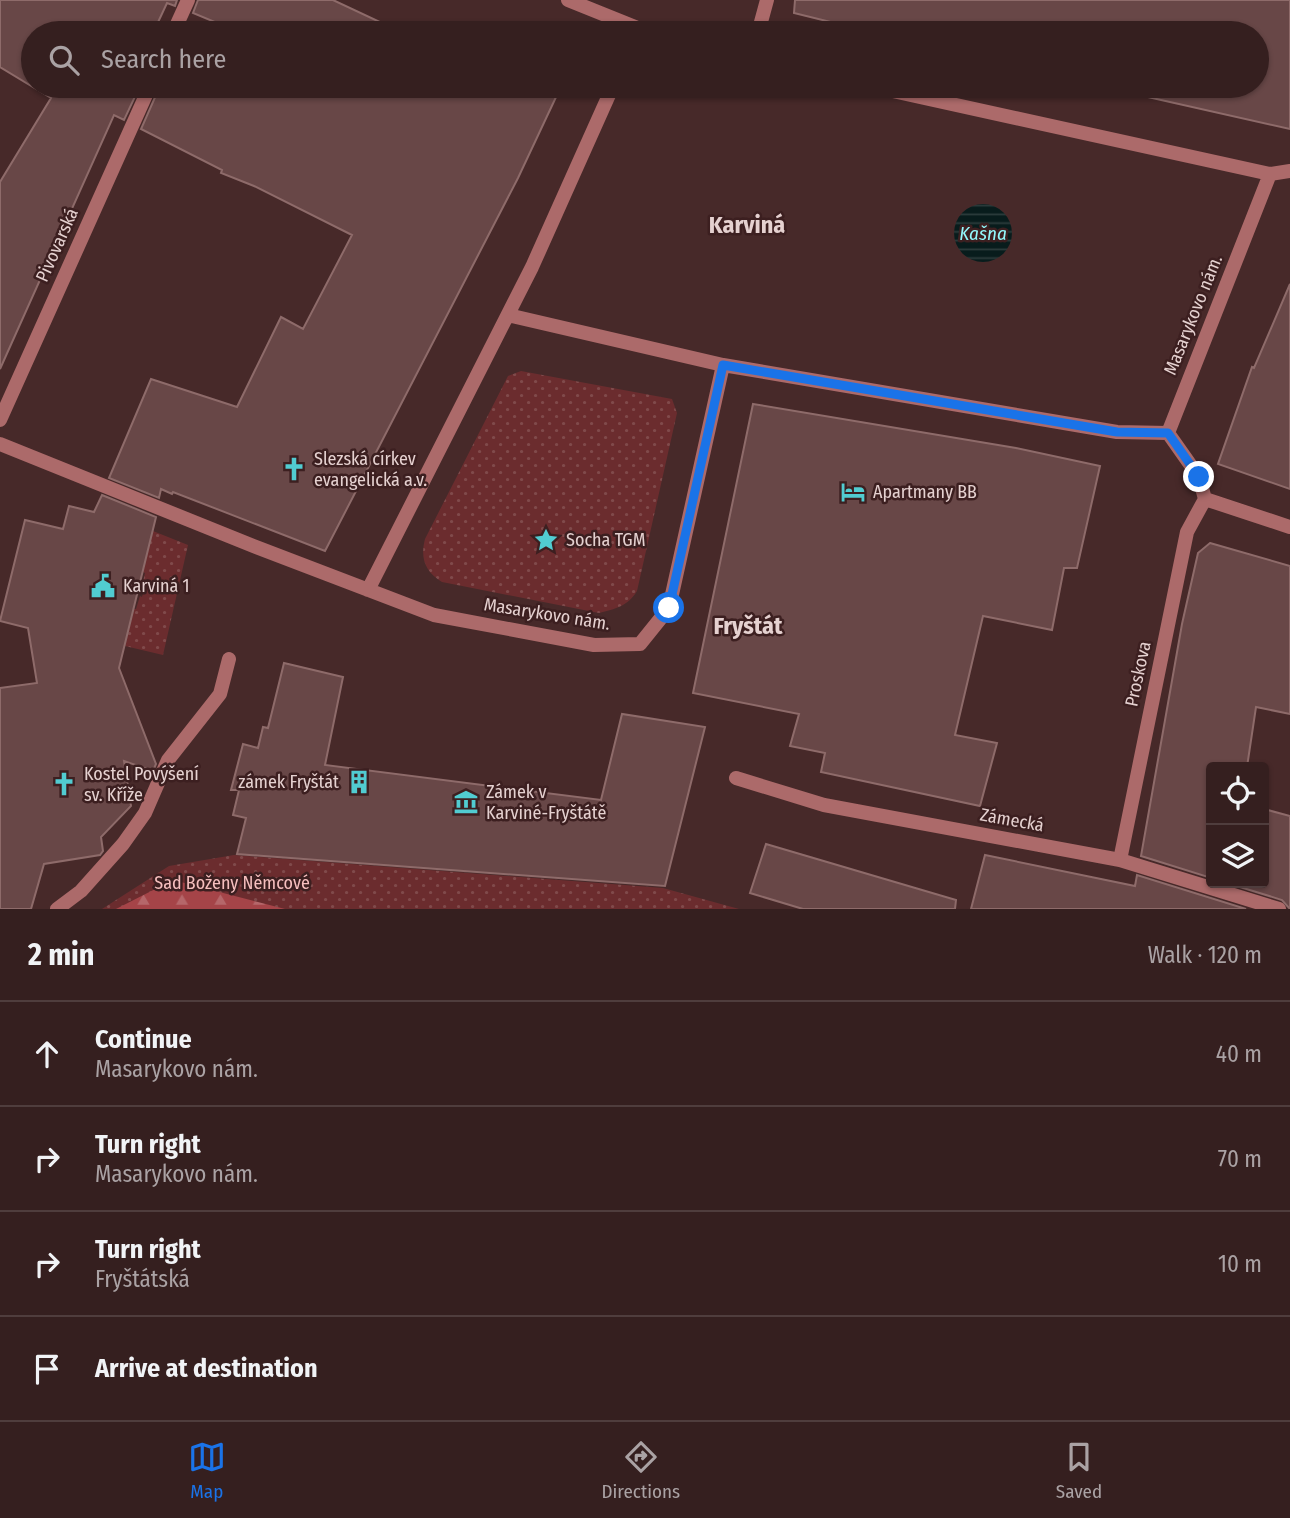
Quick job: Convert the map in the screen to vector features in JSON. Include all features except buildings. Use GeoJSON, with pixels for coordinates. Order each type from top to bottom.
{"type":"FeatureCollection","features":[{"type":"Feature","properties":{"kind":"street"},"geometry":{"type":"LineString","coordinates":[[178,21],[188,0]]}},
{"type":"Feature","properties":{"kind":"street"},"geometry":{"type":"LineString","coordinates":[[568,0],[617,21]]}},
{"type":"Feature","properties":{"kind":"street"},"geometry":{"type":"LineString","coordinates":[[761,21],[767,0]]}},
{"type":"Feature","properties":{"kind":"street","name":"Pivovarská"},"geometry":{"type":"LineString","coordinates":[[0,420],[145,98]]}},
{"type":"Feature","properties":{"kind":"street"},"geometry":{"type":"LineString","coordinates":[[368,590],[532,267],[608,98]]}},
{"type":"Feature","properties":{"kind":"street"},"geometry":{"type":"LineString","coordinates":[[925,98],[1270,174],[1290,172]]}},
{"type":"Feature","properties":{"kind":"street","name":"Masarykovo nám."},"geometry":{"type":"LineString","coordinates":[[1168,433],[1270,174]]}},
{"type":"Feature","properties":{"kind":"street"},"geometry":{"type":"LineString","coordinates":[[508,315],[723,365],[1117,432],[1168,433],[1199,477],[1205,499],[1290,527]]}},
{"type":"Feature","properties":{"kind":"street","name":"Masarykovo nám."},"geometry":{"type":"LineString","coordinates":[[0,444],[434,615],[594,645],[640,644],[669,608],[723,365]]}},
{"type":"Feature","properties":{"kind":"street","name":"Proskova"},"geometry":{"type":"LineString","coordinates":[[1119,860],[1187,532],[1205,499]]}},
{"type":"Feature","properties":{"kind":"street"},"geometry":{"type":"LineString","coordinates":[[57,909],[81,891],[123,844],[145,813],[168,760],[220,694],[229,659]]}},
{"type":"Feature","properties":{"kind":"street","name":"Zámecká"},"geometry":{"type":"LineString","coordinates":[[736,778],[824,805],[1119,860],[1279,909]]}},
{"type":"Feature","properties":{"kind":"green space"},"geometry":{"type":"Polygon","coordinates":[[[521,371],[672,399],[677,413],[637,591],[630,600],[616,608],[599,613],[442,582],[431,574],[425,564],[425,539],[508,376],[521,371]]]}},
{"type":"Feature","properties":{"kind":"green space"},"geometry":{"type":"Polygon","coordinates":[[[153,531],[188,545],[163,655],[125,646],[134,609],[140,596],[142,597],[146,583],[143,582],[143,572],[153,531]]]}},
{"type":"Feature","properties":{"kind":"green space","name":"Sad Boženy Němcové"},"geometry":{"type":"Polygon","coordinates":[[[234,855],[663,888],[739,909],[102,909],[169,866],[234,855]]]}},
{"type":"Feature","properties":{"kind":"green space"},"geometry":{"type":"Polygon","coordinates":[[[173,880],[285,909],[116,909],[173,880]]]}},
{"type":"Feature","properties":{"kind":"water","name":"Kašna"},"geometry":{"type":"Polygon","coordinates":[[[983,204],[999,209],[1007,217],[1012,233],[1007,249],[999,257],[983,262],[967,257],[959,249],[954,233],[959,217],[967,209],[983,204]]]}},
{"type":"Feature","properties":{"kind":"place","name":"Slezská církev evangelická a.v."},"geometry":{"type":"Point","coordinates":[294,469]}},
{"type":"Feature","properties":{"kind":"place","name":"Apartmany BB"},"geometry":{"type":"Point","coordinates":[853,492]}},
{"type":"Feature","properties":{"kind":"place","name":"Socha TGM"},"geometry":{"type":"Point","coordinates":[546,540]}},
{"type":"Feature","properties":{"kind":"place","name":"Karviná 1"},"geometry":{"type":"Point","coordinates":[103,586]}},
{"type":"Feature","properties":{"kind":"place","name":"zámek Fryštát"},"geometry":{"type":"Point","coordinates":[359,782]}},
{"type":"Feature","properties":{"kind":"place","name":"Kostel Povýšení sv. Kříže"},"geometry":{"type":"Point","coordinates":[64,784]}},
{"type":"Feature","properties":{"kind":"place","name":"Zámek v Karviné-Fryštátě"},"geometry":{"type":"Point","coordinates":[466,802]}},
{"type":"Feature","properties":{"kind":"district","name":"Karviná"},"geometry":{"type":"Point","coordinates":[747,225]}},
{"type":"Feature","properties":{"kind":"district","name":"Fryštát"},"geometry":{"type":"Point","coordinates":[748,626]}},
{"type":"Feature","properties":{"kind":"route"},"geometry":{"type":"LineString","coordinates":[[669,608],[723,365],[1117,432],[1168,433],[1199,477]]}}]}
